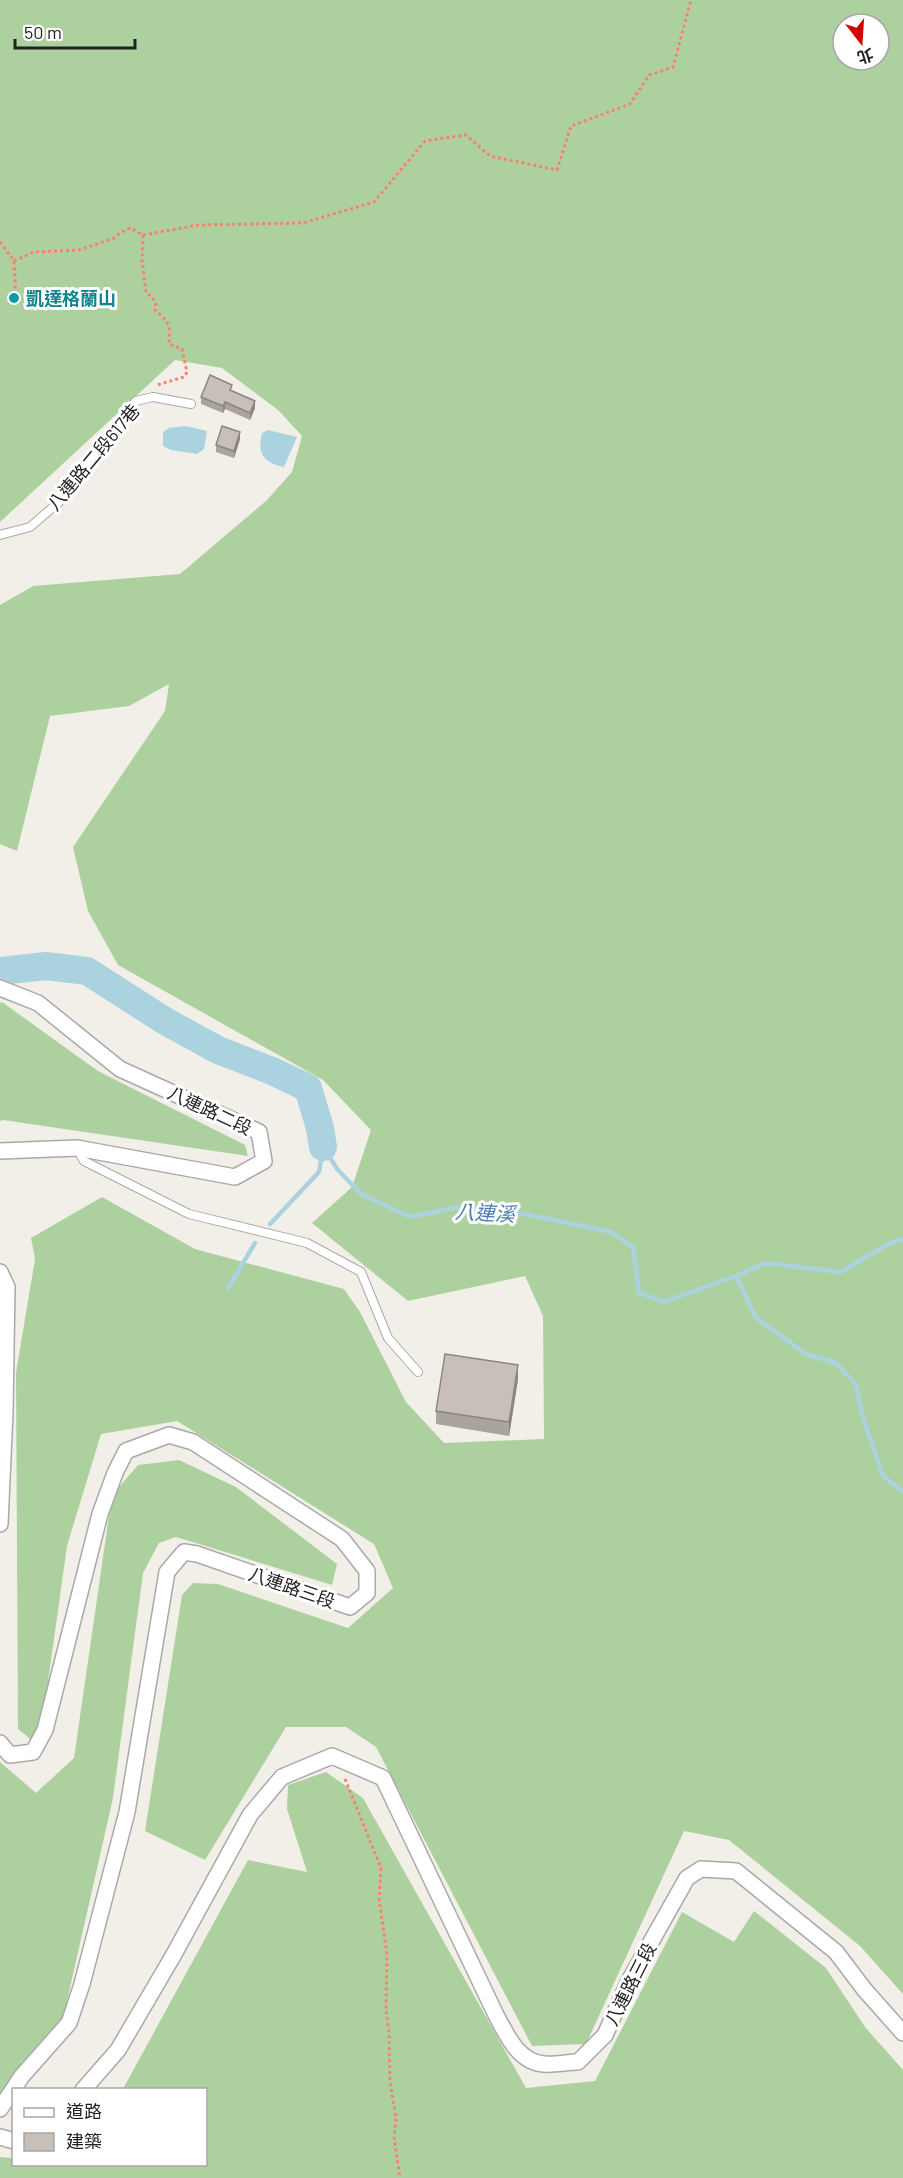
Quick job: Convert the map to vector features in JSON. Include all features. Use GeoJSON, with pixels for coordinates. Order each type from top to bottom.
{"type":"FeatureCollection","features":[{"type":"Feature","properties":{"kind":"street","name":"八連路二段"},"geometry":{"type":"LineString","coordinates":[[0,988],[38,1003],[120,1069],[259,1132],[264,1161],[235,1177],[77,1148],[0,1151]]}},
{"type":"Feature","properties":{"kind":"street"},"geometry":{"type":"LineString","coordinates":[[0,1272],[7,1287],[0,1524]]}},
{"type":"Feature","properties":{"kind":"street","name":"八連路三段"},"geometry":{"type":"LineString","coordinates":[[0,1743],[10,1755],[33,1752],[45,1730],[100,1514],[126,1451],[169,1435],[193,1442],[342,1539],[367,1571],[367,1593],[351,1607],[197,1554],[184,1552],[167,1572],[127,1812],[82,1984],[69,2023],[14,2088]]}},
{"type":"Feature","properties":{"kind":"street"},"geometry":{"type":"LineString","coordinates":[[85,2088],[118,2050],[173,1956],[250,1815],[282,1777],[332,1756],[336,1758]]}},
{"type":"Feature","properties":{"kind":"street","name":"八連路三段"},"geometry":{"type":"LineString","coordinates":[[336,1758],[383,1778],[496,2015],[513,2047],[526,2058],[543,2064],[578,2062],[605,2035],[629,1981],[687,1878],[702,1869],[736,1871],[836,1952],[864,1989],[903,2033]]}},
{"type":"Feature","properties":{"kind":"street","name":"八連路三段"},"geometry":{"type":"LineString","coordinates":[[0,2109],[12,2091]]}},
{"type":"Feature","properties":{"kind":"lane","name":"八連路二段617巷"},"geometry":{"type":"LineString","coordinates":[[0,536],[30,527],[59,502],[136,401],[153,397],[191,404]]}},
{"type":"Feature","properties":{"kind":"lane"},"geometry":{"type":"LineString","coordinates":[[77,1148],[84,1161],[189,1214],[307,1243],[361,1272],[388,1338],[418,1372]]}},
{"type":"Feature","properties":{"kind":"path"},"geometry":{"type":"LineString","coordinates":[[14,261],[34,252],[79,250],[114,238],[130,228],[143,235],[199,225],[303,223],[374,202],[425,141],[466,135],[490,156],[557,170],[571,126],[630,104],[649,75],[673,67],[691,0]]}},
{"type":"Feature","properties":{"kind":"path"},"geometry":{"type":"LineString","coordinates":[[136,401],[151,387],[184,377],[187,372],[182,349],[169,344],[171,329],[165,319],[155,310],[156,302],[146,292],[142,260],[143,235]]}},
{"type":"Feature","properties":{"kind":"path"},"geometry":{"type":"LineString","coordinates":[[0,242],[14,261],[16,303]]}},
{"type":"Feature","properties":{"kind":"path"},"geometry":{"type":"LineString","coordinates":[[336,1758],[381,1868],[379,1898],[387,1955],[386,2010],[390,2082],[396,2118],[394,2137],[400,2178]]}},
{"type":"Feature","properties":{"kind":"green space"},"geometry":{"type":"Polygon","coordinates":[[[0,0],[903,0],[903,1994],[860,1946],[729,1840],[684,1831],[586,2044],[532,2046],[376,1747],[346,1727],[286,1727],[205,1860],[145,1831],[182,1595],[193,1583],[218,1584],[348,1628],[393,1588],[374,1544],[177,1421],[101,1434],[67,1546],[39,1746],[18,1729],[16,1373],[35,1259],[31,1238],[102,1197],[195,1249],[344,1289],[360,1312],[406,1402],[444,1443],[544,1439],[543,1316],[525,1276],[408,1301],[312,1223],[352,1187],[371,1130],[323,1080],[118,965],[88,911],[73,847],[165,711],[169,684],[129,706],[50,716],[17,851],[0,844],[0,605],[33,586],[180,574],[266,501],[292,472],[302,436],[278,410],[222,368],[175,360],[0,522],[0,0]]]}},
{"type":"Feature","properties":{"kind":"green space"},"geometry":{"type":"Polygon","coordinates":[[[2,1002],[98,1071],[245,1145],[248,1156],[0,1121],[0,1003],[2,1002]]]}},
{"type":"Feature","properties":{"kind":"green space"},"geometry":{"type":"Polygon","coordinates":[[[179,1460],[236,1487],[337,1564],[332,1585],[176,1537],[159,1543],[143,1573],[113,1798],[62,2023],[0,2094],[0,1762],[36,1793],[74,1758],[112,1495],[138,1465],[179,1460]]]}},
{"type":"Feature","properties":{"kind":"green space"},"geometry":{"type":"Polygon","coordinates":[[[326,1772],[363,1798],[526,2088],[595,2081],[682,1912],[734,1942],[754,1911],[826,1968],[865,2027],[903,2070],[903,2178],[0,2178],[0,2157],[12,2158],[12,2166],[207,2166],[207,2088],[124,2088],[248,1860],[307,1872],[287,1809],[288,1785],[326,1772]]]}},
{"type":"Feature","properties":{"kind":"water"},"geometry":{"type":"Polygon","coordinates":[[[186,426],[207,431],[204,449],[197,454],[171,450],[163,446],[163,432],[169,428],[186,426]]]}},
{"type":"Feature","properties":{"kind":"water"},"geometry":{"type":"Polygon","coordinates":[[[268,430],[297,437],[284,467],[271,463],[263,456],[260,446],[262,433],[268,430]]]}},
{"type":"Feature","properties":{"kind":"building"},"geometry":{"type":"Polygon","coordinates":[[[210,375],[232,385],[230,390],[255,401],[250,413],[225,402],[223,406],[201,397],[210,375]]]}},
{"type":"Feature","properties":{"kind":"building"},"geometry":{"type":"Polygon","coordinates":[[[222,426],[240,432],[234,451],[216,445],[222,426]]]}},
{"type":"Feature","properties":{"kind":"building"},"geometry":{"type":"Polygon","coordinates":[[[445,1354],[518,1365],[509,1422],[436,1411],[445,1354]]]}},
{"type":"Feature","properties":{"kind":"waterway","name":"八連溪"},"geometry":{"type":"LineString","coordinates":[[0,971],[46,966],[87,971],[165,1021],[218,1050],[308,1088],[323,1147]]}},
{"type":"Feature","properties":{"kind":"waterway","name":"八連溪"},"geometry":{"type":"LineString","coordinates":[[323,1147],[338,1170],[361,1194],[410,1217],[458,1207],[520,1213],[611,1232],[633,1247],[639,1293],[664,1302],[766,1263],[841,1272],[888,1244],[903,1239]]}},
{"type":"Feature","properties":{"kind":"waterway"},"geometry":{"type":"LineString","coordinates":[[270,1224],[319,1172],[323,1147]]}},
{"type":"Feature","properties":{"kind":"waterway"},"geometry":{"type":"LineString","coordinates":[[228,1288],[255,1243]]}},
{"type":"Feature","properties":{"kind":"waterway"},"geometry":{"type":"LineString","coordinates":[[736,1276],[756,1318],[806,1354],[836,1363],[856,1384],[862,1415],[883,1476],[903,1491]]}},
{"type":"Feature","properties":{"kind":"place","name":"凱達格蘭山"},"geometry":{"type":"Point","coordinates":[14,298]}}]}
